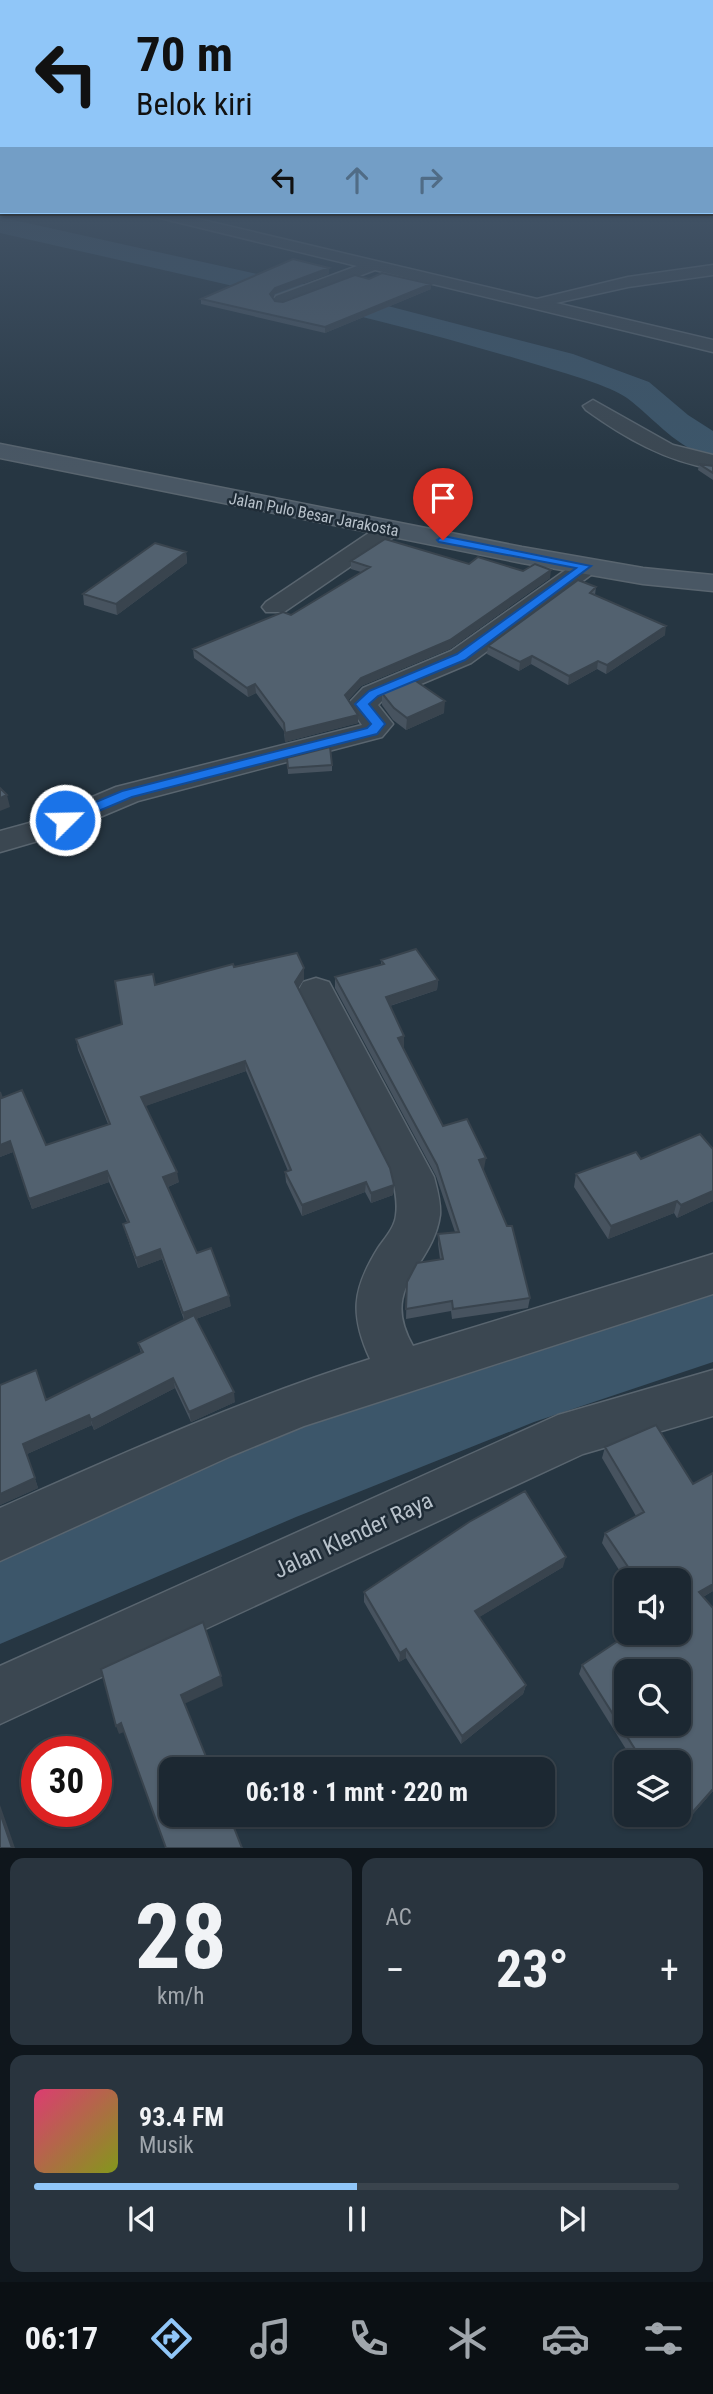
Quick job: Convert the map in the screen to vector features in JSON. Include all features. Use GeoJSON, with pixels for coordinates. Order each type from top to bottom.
{"type":"FeatureCollection","features":[{"type":"Feature","properties":{"kind":"street"},"geometry":{"type":"LineString","coordinates":[[521,299],[713,345]]}},
{"type":"Feature","properties":{"kind":"street"},"geometry":{"type":"LineString","coordinates":[[537,303],[553,299]]}},
{"type":"Feature","properties":{"kind":"street"},"geometry":{"type":"LineString","coordinates":[[593,407],[668,450],[686,458],[712,462]]}},
{"type":"Feature","properties":{"kind":"street","name":"Jalan Pulo Besar Jarakosta"},"geometry":{"type":"LineString","coordinates":[[0,451],[586,566],[713,583]]}},
{"type":"Feature","properties":{"kind":"street"},"geometry":{"type":"LineString","coordinates":[[275,607],[390,529]]}},
{"type":"Feature","properties":{"kind":"street"},"geometry":{"type":"LineString","coordinates":[[0,842],[44,829],[127,794],[372,731],[378,724],[362,704],[373,694],[461,657],[586,566]]}},
{"type":"Feature","properties":{"kind":"street"},"geometry":{"type":"LineString","coordinates":[[316,991],[413,1177],[418,1197],[417,1219],[381,1283],[378,1316],[384,1338],[401,1370]]}},
{"type":"Feature","properties":{"kind":"street"},"geometry":{"type":"LineString","coordinates":[[0,1535],[214,1439],[301,1404],[401,1370],[713,1274]]}},
{"type":"Feature","properties":{"kind":"street","name":"Jalan Klender Raya"},"geometry":{"type":"LineString","coordinates":[[0,1695],[576,1432],[713,1393]]}},
{"type":"Feature","properties":{"kind":"building"},"geometry":{"type":"Polygon","coordinates":[[[202,299],[274,299],[283,302],[290,299],[393,299],[325,327],[202,299]]]}},
{"type":"Feature","properties":{"kind":"building"},"geometry":{"type":"Polygon","coordinates":[[[699,464],[713,466],[713,473],[699,464]]]}},
{"type":"Feature","properties":{"kind":"building"},"geometry":{"type":"Polygon","coordinates":[[[385,539],[469,564],[478,557],[523,571],[535,564],[551,570],[450,640],[361,678],[345,695],[358,715],[285,733],[284,723],[255,684],[247,688],[193,649],[283,612],[291,615],[370,567],[351,561],[385,539]]]}},
{"type":"Feature","properties":{"kind":"building"},"geometry":{"type":"Polygon","coordinates":[[[155,543],[186,552],[116,604],[83,594],[155,543]]]}},
{"type":"Feature","properties":{"kind":"building"},"geometry":{"type":"Polygon","coordinates":[[[578,580],[596,587],[590,593],[666,626],[607,665],[598,661],[569,676],[532,656],[520,662],[488,646],[578,580]]]}},
{"type":"Feature","properties":{"kind":"building"},"geometry":{"type":"Polygon","coordinates":[[[413,679],[445,701],[407,718],[394,708],[382,693],[413,679]]]}},
{"type":"Feature","properties":{"kind":"building"},"geometry":{"type":"Polygon","coordinates":[[[330,747],[332,765],[288,768],[287,758],[330,747]]]}},
{"type":"Feature","properties":{"kind":"building"},"geometry":{"type":"Polygon","coordinates":[[[0,788],[7,795],[0,798],[0,788]]]}},
{"type":"Feature","properties":{"kind":"building"},"geometry":{"type":"Polygon","coordinates":[[[416,949],[438,980],[386,997],[404,1036],[398,1038],[443,1126],[467,1119],[486,1158],[479,1160],[507,1226],[512,1226],[530,1298],[453,1309],[452,1301],[406,1309],[407,1282],[417,1263],[443,1259],[438,1234],[459,1232],[437,1165],[335,977],[384,964],[381,960],[416,949]]]}},
{"type":"Feature","properties":{"kind":"building"},"geometry":{"type":"Polygon","coordinates":[[[297,953],[304,968],[295,982],[390,1168],[394,1185],[371,1193],[366,1182],[302,1205],[285,1172],[291,1170],[245,1061],[141,1097],[177,1172],[163,1177],[197,1253],[211,1248],[229,1296],[183,1313],[160,1249],[136,1258],[123,1224],[129,1222],[107,1171],[29,1199],[10,1141],[0,1145],[0,1092],[2,1098],[22,1090],[46,1145],[110,1124],[76,1039],[122,1024],[115,981],[153,974],[155,985],[233,964],[234,967],[297,953]]]}},
{"type":"Feature","properties":{"kind":"building"},"geometry":{"type":"Polygon","coordinates":[[[700,1134],[713,1149],[713,1191],[681,1205],[677,1201],[611,1226],[576,1174],[636,1152],[641,1159],[700,1134]]]}},
{"type":"Feature","properties":{"kind":"building"},"geometry":{"type":"Polygon","coordinates":[[[194,1315],[234,1392],[189,1412],[173,1378],[91,1420],[89,1415],[23,1444],[35,1478],[0,1494],[0,1385],[36,1370],[46,1400],[143,1352],[138,1343],[194,1315]]]}},
{"type":"Feature","properties":{"kind":"building"},"geometry":{"type":"Polygon","coordinates":[[[656,1425],[693,1484],[713,1473],[713,1584],[699,1592],[713,1608],[713,1789],[691,1814],[691,1750],[636,1750],[627,1736],[691,1736],[691,1659],[614,1659],[614,1716],[582,1665],[614,1644],[691,1645],[691,1568],[629,1568],[605,1533],[644,1512],[605,1447],[656,1425]]]}},
{"type":"Feature","properties":{"kind":"building"},"geometry":{"type":"Polygon","coordinates":[[[525,1491],[566,1557],[475,1611],[526,1685],[462,1736],[406,1649],[400,1653],[364,1592],[469,1522],[525,1491]]]}},
{"type":"Feature","properties":{"kind":"building"},"geometry":{"type":"Polygon","coordinates":[[[203,1622],[221,1676],[181,1695],[206,1757],[159,1757],[159,1827],[234,1827],[242,1848],[166,1848],[121,1723],[116,1726],[101,1669],[203,1622]]]}},
{"type":"Feature","properties":{"kind":"building"},"geometry":{"type":"Polygon","coordinates":[[[0,1813],[12,1848],[0,1848],[0,1813]]]}},
{"type":"Feature","properties":{"kind":"waterway"},"geometry":{"type":"LineString","coordinates":[[327,299],[561,361],[637,389],[675,423],[713,447]]}},
{"type":"Feature","properties":{"kind":"waterway"},"geometry":{"type":"LineString","coordinates":[[0,1596],[278,1480],[530,1384],[713,1325]]}},
{"type":"Feature","properties":{"kind":"route"},"geometry":{"type":"LineString","coordinates":[[65,820],[127,794],[372,731],[378,724],[362,704],[373,694],[461,657],[586,566],[443,540]]}}]}
